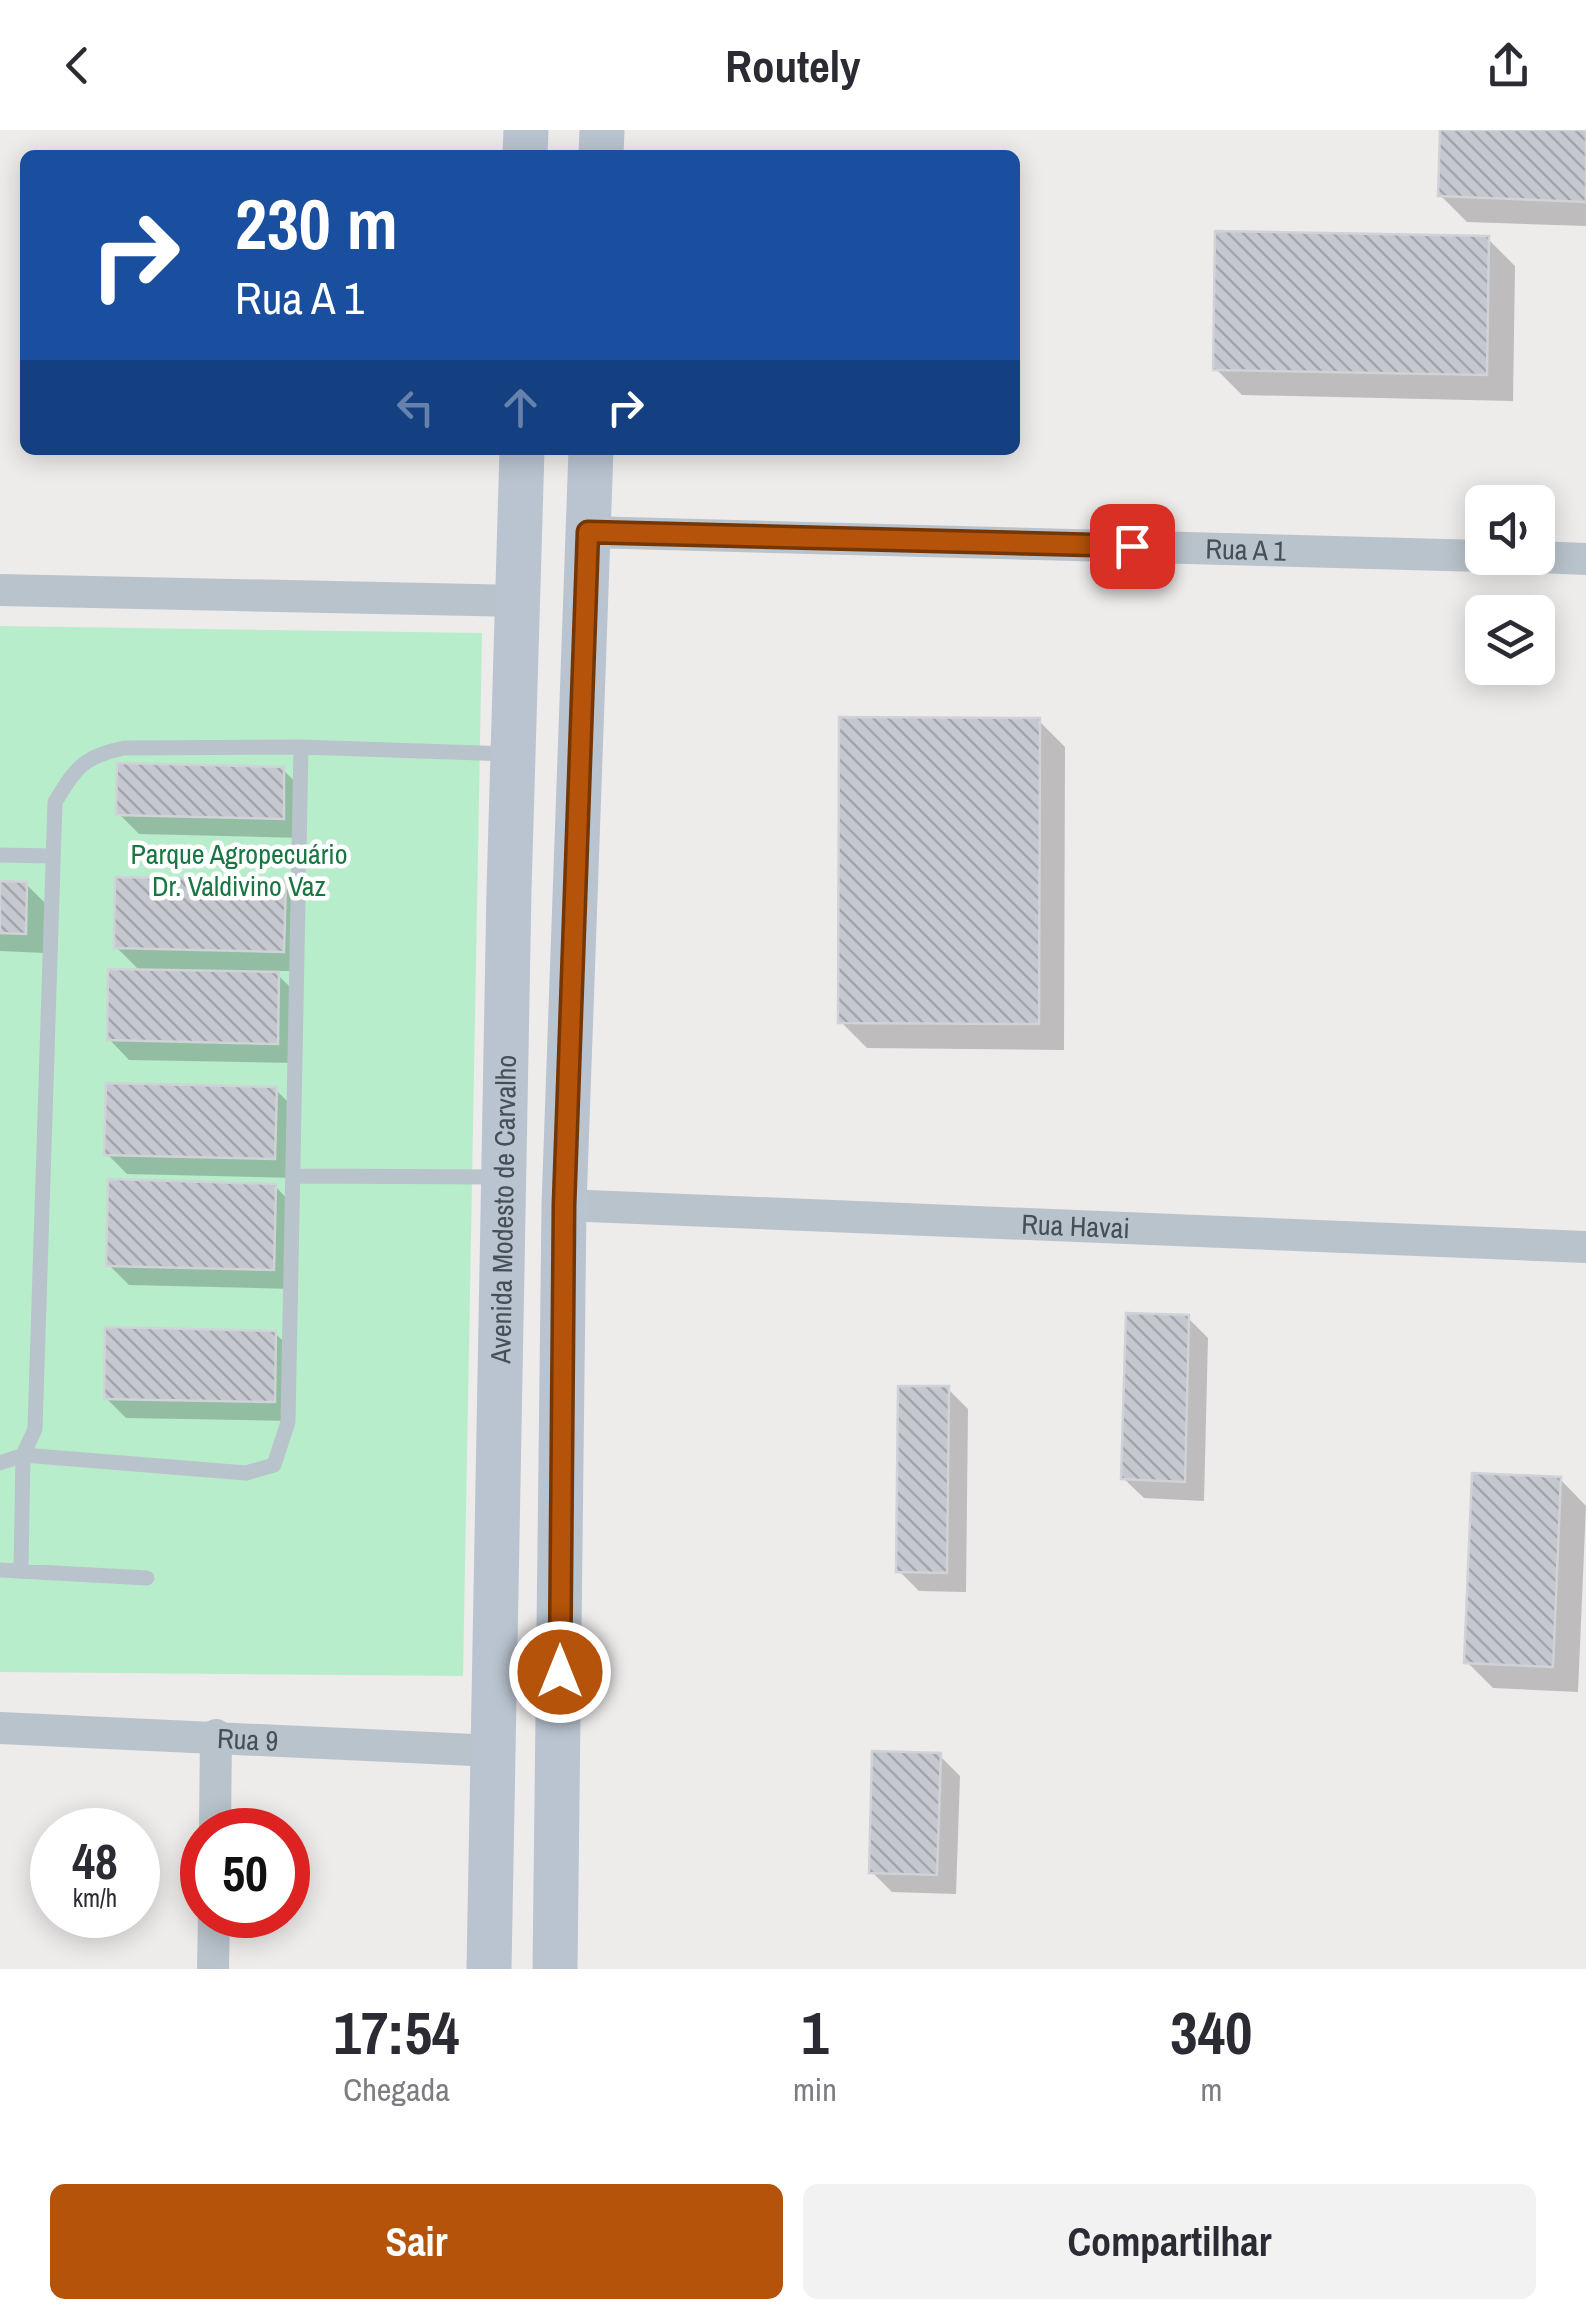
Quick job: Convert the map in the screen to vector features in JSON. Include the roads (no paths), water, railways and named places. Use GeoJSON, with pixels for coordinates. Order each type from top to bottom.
{"type":"FeatureCollection","features":[{"type":"Feature","properties":{"kind":"main road","name":"Avenida Modesto de Carvalho"},"geometry":{"type":"LineString","coordinates":[[489,1969],[508,890],[522,455]]}},
{"type":"Feature","properties":{"kind":"main road"},"geometry":{"type":"LineString","coordinates":[[556,1969],[564,1205],[591,455]]}},
{"type":"Feature","properties":{"kind":"main road"},"geometry":{"type":"LineString","coordinates":[[508,890],[578,894]]}},
{"type":"Feature","properties":{"kind":"main road"},"geometry":{"type":"LineString","coordinates":[[507,998],[574,1008]]}},
{"type":"Feature","properties":{"kind":"main road"},"geometry":{"type":"LineString","coordinates":[[491,1910],[558,1906]]}},
{"type":"Feature","properties":{"kind":"street","name":"Rua A 1"},"geometry":{"type":"LineString","coordinates":[[588,532],[1465,556]]}},
{"type":"Feature","properties":{"kind":"street"},"geometry":{"type":"LineString","coordinates":[[1555,558],[1586,559]]}},
{"type":"Feature","properties":{"kind":"street"},"geometry":{"type":"LineString","coordinates":[[0,590],[520,601]]}},
{"type":"Feature","properties":{"kind":"street","name":"Rua Havai"},"geometry":{"type":"LineString","coordinates":[[564,1205],[1586,1246]]}},
{"type":"Feature","properties":{"kind":"street","name":"Rua 9"},"geometry":{"type":"LineString","coordinates":[[0,1728],[216,1735],[494,1751]]}},
{"type":"Feature","properties":{"kind":"street"},"geometry":{"type":"LineString","coordinates":[[215,1808],[216,1735]]}},
{"type":"Feature","properties":{"kind":"street"},"geometry":{"type":"LineString","coordinates":[[213,1969],[214,1938]]}},
{"type":"Feature","properties":{"kind":"lane"},"geometry":{"type":"LineString","coordinates":[[20,1570],[23,1455],[35,1430],[55,802],[77,766],[96,754],[124,748],[301,746],[514,754]]}},
{"type":"Feature","properties":{"kind":"lane"},"geometry":{"type":"LineString","coordinates":[[0,1463],[23,1455],[246,1474],[274,1465],[288,1422],[301,746]]}},
{"type":"Feature","properties":{"kind":"lane"},"geometry":{"type":"LineString","coordinates":[[0,855],[53,856]]}},
{"type":"Feature","properties":{"kind":"lane"},"geometry":{"type":"LineString","coordinates":[[293,1176],[504,1177]]}},
{"type":"Feature","properties":{"kind":"lane"},"geometry":{"type":"LineString","coordinates":[[0,1570],[146,1578]]}},
{"type":"Feature","properties":{"kind":"park label","name":"Parque Agropecuário Dr. Valdivino Vaz"},"geometry":{"type":"Point","coordinates":[239,870]}}]}
